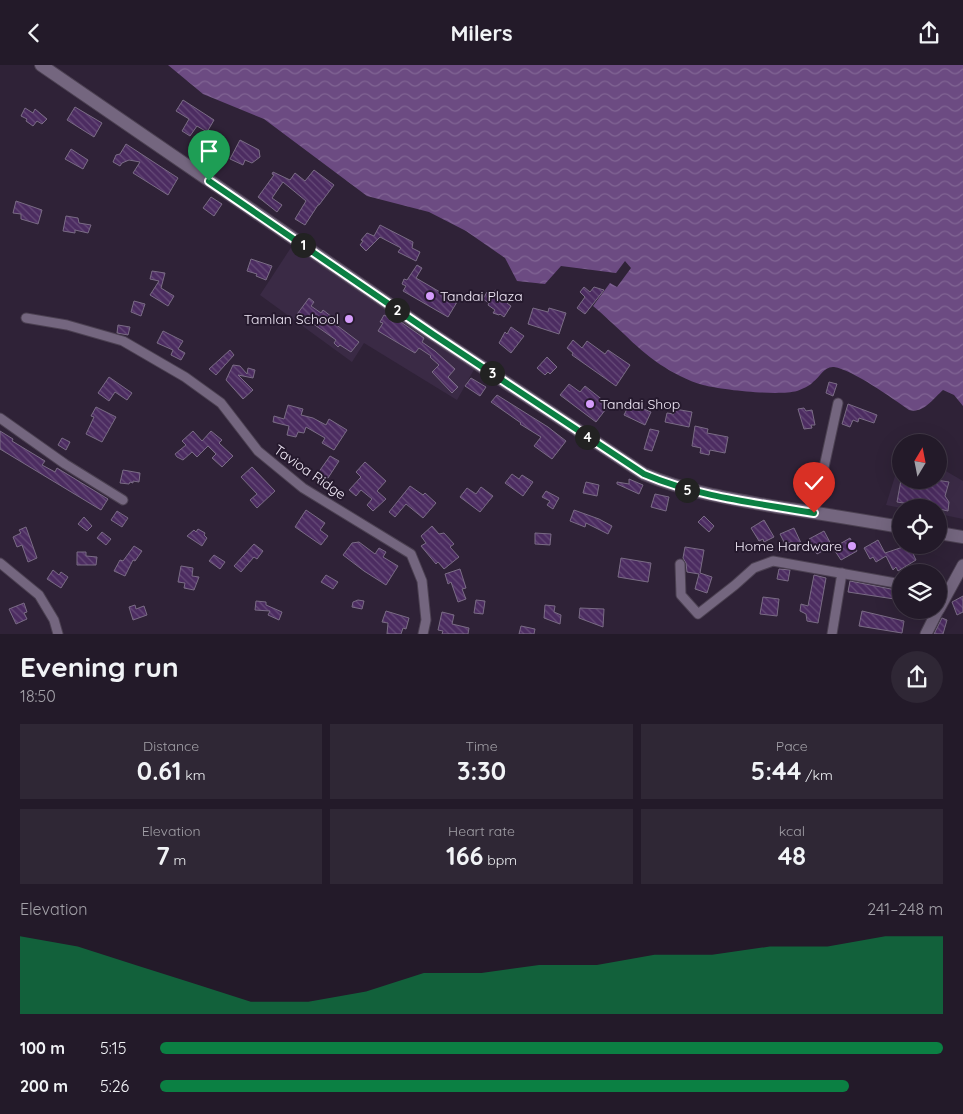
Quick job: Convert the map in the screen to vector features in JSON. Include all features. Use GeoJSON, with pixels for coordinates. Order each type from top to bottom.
{"type":"FeatureCollection","features":[{"type":"Feature","properties":{"kind":"main road"},"geometry":{"type":"LineString","coordinates":[[41,65],[434,335],[644,474],[691,491],[892,526]]}},
{"type":"Feature","properties":{"kind":"main road"},"geometry":{"type":"LineString","coordinates":[[947,534],[963,537]]}},
{"type":"Feature","properties":{"kind":"street","name":"Tavioa Ridge"},"geometry":{"type":"LineString","coordinates":[[26,318],[67,325],[123,341],[185,377],[221,403],[258,451],[296,482],[411,554],[422,581],[426,620],[423,634]]}},
{"type":"Feature","properties":{"kind":"street"},"geometry":{"type":"LineString","coordinates":[[814,513],[838,403]]}},
{"type":"Feature","properties":{"kind":"street"},"geometry":{"type":"LineString","coordinates":[[0,418],[65,464],[123,500]]}},
{"type":"Feature","properties":{"kind":"street"},"geometry":{"type":"LineString","coordinates":[[680,564],[680,595],[698,613],[754,568],[773,561],[892,582]]}},
{"type":"Feature","properties":{"kind":"street"},"geometry":{"type":"LineString","coordinates":[[0,563],[39,595],[54,620],[58,634]]}},
{"type":"Feature","properties":{"kind":"street"},"geometry":{"type":"LineString","coordinates":[[947,587],[963,565]]}},
{"type":"Feature","properties":{"kind":"street"},"geometry":{"type":"LineString","coordinates":[[832,634],[842,573]]}},
{"type":"Feature","properties":{"kind":"street"},"geometry":{"type":"LineString","coordinates":[[926,634],[934,619]]}},
{"type":"Feature","properties":{"kind":"shaded area","name":"Tamlan School"},"geometry":{"type":"Polygon","coordinates":[[[292,246],[476,366],[457,400],[364,343],[352,362],[260,295],[292,246]]]}},
{"type":"Feature","properties":{"kind":"shaded area"},"geometry":{"type":"Polygon","coordinates":[[[948,472],[963,481],[963,519],[947,516],[947,499],[892,499],[892,506],[886,505],[892,486],[892,489],[948,489],[948,472]]]}},
{"type":"Feature","properties":{"kind":"water"},"geometry":{"type":"Polygon","coordinates":[[[168,65],[963,65],[963,406],[954,395],[943,390],[923,408],[914,411],[909,410],[862,379],[834,367],[827,368],[808,386],[797,391],[788,392],[764,393],[736,390],[712,387],[692,381],[670,371],[650,357],[593,306],[610,283],[617,287],[631,268],[625,261],[616,273],[561,266],[545,284],[517,281],[505,258],[466,231],[429,212],[367,196],[264,119],[203,94],[168,65]]]}},
{"type":"Feature","properties":{"kind":"building"},"geometry":{"type":"Polygon","coordinates":[[[183,100],[214,120],[207,132],[197,126],[190,136],[182,131],[189,119],[176,111],[183,100]]]}},
{"type":"Feature","properties":{"kind":"building"},"geometry":{"type":"Polygon","coordinates":[[[75,107],[102,123],[94,137],[67,120],[75,107]]]}},
{"type":"Feature","properties":{"kind":"building"},"geometry":{"type":"Polygon","coordinates":[[[25,108],[33,113],[35,109],[47,119],[42,124],[37,121],[33,126],[26,121],[27,119],[21,116],[25,108]]]}},
{"type":"Feature","properties":{"kind":"building"},"geometry":{"type":"Polygon","coordinates":[[[240,140],[259,150],[260,157],[252,163],[245,160],[243,165],[230,159],[240,140]]]}},
{"type":"Feature","properties":{"kind":"building"},"geometry":{"type":"Polygon","coordinates":[[[126,144],[178,178],[168,195],[133,173],[140,162],[129,160],[120,166],[113,162],[116,155],[120,154],[126,144]]]}},
{"type":"Feature","properties":{"kind":"building"},"geometry":{"type":"Polygon","coordinates":[[[71,149],[88,160],[83,169],[65,159],[71,149]]]}},
{"type":"Feature","properties":{"kind":"building"},"geometry":{"type":"Polygon","coordinates":[[[314,170],[334,185],[305,225],[295,219],[306,201],[283,182],[272,198],[282,205],[277,212],[258,197],[274,175],[272,174],[273,172],[290,180],[295,173],[305,181],[314,170]]]}},
{"type":"Feature","properties":{"kind":"building"},"geometry":{"type":"Polygon","coordinates":[[[211,197],[222,204],[214,216],[203,208],[211,197]]]}},
{"type":"Feature","properties":{"kind":"building"},"geometry":{"type":"Polygon","coordinates":[[[16,201],[42,210],[38,224],[21,219],[21,214],[13,213],[16,201]]]}},
{"type":"Feature","properties":{"kind":"building"},"geometry":{"type":"Polygon","coordinates":[[[66,216],[78,218],[79,223],[91,225],[88,233],[75,230],[75,233],[63,231],[66,216]]]}},
{"type":"Feature","properties":{"kind":"building"},"geometry":{"type":"Polygon","coordinates":[[[380,225],[413,242],[412,248],[420,252],[416,261],[398,252],[401,248],[380,237],[366,251],[360,245],[363,241],[361,240],[367,233],[374,236],[380,225]]]}},
{"type":"Feature","properties":{"kind":"building"},"geometry":{"type":"Polygon","coordinates":[[[251,259],[272,266],[266,280],[256,276],[257,274],[247,271],[251,259]]]}},
{"type":"Feature","properties":{"kind":"building","name":"Tandai Plaza"},"geometry":{"type":"Polygon","coordinates":[[[417,265],[422,268],[416,278],[457,302],[448,317],[403,291],[406,286],[402,284],[404,279],[407,280],[417,265]]]}},
{"type":"Feature","properties":{"kind":"building"},"geometry":{"type":"Polygon","coordinates":[[[152,271],[165,273],[161,288],[174,296],[168,306],[150,295],[159,281],[150,279],[152,271]]]}},
{"type":"Feature","properties":{"kind":"building"},"geometry":{"type":"Polygon","coordinates":[[[584,287],[590,292],[594,287],[604,290],[585,314],[577,308],[585,297],[580,292],[584,287]]]}},
{"type":"Feature","properties":{"kind":"building"},"geometry":{"type":"Polygon","coordinates":[[[495,290],[508,298],[507,303],[511,306],[504,317],[493,313],[495,310],[483,299],[487,292],[492,295],[495,290]]]}},
{"type":"Feature","properties":{"kind":"building"},"geometry":{"type":"Polygon","coordinates":[[[309,298],[314,302],[311,306],[321,313],[323,310],[332,317],[330,320],[359,342],[351,352],[340,345],[338,347],[334,343],[336,340],[305,318],[302,321],[295,317],[309,298]]]}},
{"type":"Feature","properties":{"kind":"building"},"geometry":{"type":"Polygon","coordinates":[[[134,301],[145,304],[141,316],[131,312],[134,301]]]}},
{"type":"Feature","properties":{"kind":"building"},"geometry":{"type":"Polygon","coordinates":[[[533,308],[548,312],[549,308],[566,313],[559,334],[528,324],[533,308]]]}},
{"type":"Feature","properties":{"kind":"building"},"geometry":{"type":"Polygon","coordinates":[[[388,313],[424,338],[422,342],[455,369],[448,377],[458,387],[452,393],[432,372],[439,365],[431,356],[419,348],[415,353],[378,331],[383,323],[380,322],[384,315],[386,316],[388,313]]]}},
{"type":"Feature","properties":{"kind":"building"},"geometry":{"type":"Polygon","coordinates":[[[118,325],[130,327],[128,335],[117,333],[118,325]]]}},
{"type":"Feature","properties":{"kind":"building"},"geometry":{"type":"Polygon","coordinates":[[[511,327],[524,336],[511,353],[499,343],[505,332],[507,334],[511,327]]]}},
{"type":"Feature","properties":{"kind":"building"},"geometry":{"type":"Polygon","coordinates":[[[163,331],[183,341],[178,349],[185,353],[181,360],[171,355],[173,350],[157,343],[163,331]]]}},
{"type":"Feature","properties":{"kind":"building"},"geometry":{"type":"Polygon","coordinates":[[[573,340],[582,348],[587,341],[605,354],[608,350],[630,365],[616,386],[572,355],[573,353],[567,348],[573,340]]]}},
{"type":"Feature","properties":{"kind":"building"},"geometry":{"type":"Polygon","coordinates":[[[230,350],[234,355],[216,375],[209,369],[230,350]]]}},
{"type":"Feature","properties":{"kind":"building"},"geometry":{"type":"Polygon","coordinates":[[[547,357],[557,367],[550,374],[548,372],[545,375],[537,368],[547,357]]]}},
{"type":"Feature","properties":{"kind":"building"},"geometry":{"type":"Polygon","coordinates":[[[233,365],[240,366],[247,374],[248,368],[255,370],[253,378],[238,375],[253,390],[243,399],[226,380],[233,365]]]}},
{"type":"Feature","properties":{"kind":"building"},"geometry":{"type":"Polygon","coordinates":[[[109,377],[132,393],[127,400],[115,392],[109,401],[98,393],[109,377]]]}},
{"type":"Feature","properties":{"kind":"building"},"geometry":{"type":"Polygon","coordinates":[[[471,378],[486,387],[480,396],[465,386],[471,378]]]}},
{"type":"Feature","properties":{"kind":"building"},"geometry":{"type":"Polygon","coordinates":[[[829,382],[837,384],[833,396],[826,393],[829,382]]]}},
{"type":"Feature","properties":{"kind":"building","name":"Tandai Shop"},"geometry":{"type":"Polygon","coordinates":[[[569,384],[580,392],[585,386],[609,405],[596,422],[560,395],[569,384]]]}},
{"type":"Feature","properties":{"kind":"building"},"geometry":{"type":"Polygon","coordinates":[[[497,395],[548,427],[566,441],[552,459],[534,446],[541,437],[491,402],[497,395]]]}},
{"type":"Feature","properties":{"kind":"building"},"geometry":{"type":"Polygon","coordinates":[[[630,403],[651,412],[645,425],[624,415],[630,403]]]}},
{"type":"Feature","properties":{"kind":"building"},"geometry":{"type":"Polygon","coordinates":[[[848,404],[877,415],[874,423],[859,418],[858,422],[853,420],[850,427],[842,424],[848,404]]]}},
{"type":"Feature","properties":{"kind":"building"},"geometry":{"type":"Polygon","coordinates":[[[288,405],[303,409],[301,415],[313,418],[326,425],[329,419],[347,430],[334,450],[322,443],[325,438],[306,427],[304,433],[298,432],[296,437],[287,435],[289,426],[273,422],[274,416],[284,419],[288,405]]]}},
{"type":"Feature","properties":{"kind":"building"},"geometry":{"type":"Polygon","coordinates":[[[96,407],[116,417],[102,442],[86,434],[94,417],[91,416],[96,407]]]}},
{"type":"Feature","properties":{"kind":"building"},"geometry":{"type":"Polygon","coordinates":[[[804,408],[806,411],[812,410],[815,425],[811,425],[812,428],[804,429],[798,409],[804,408]]]}},
{"type":"Feature","properties":{"kind":"building"},"geometry":{"type":"Polygon","coordinates":[[[675,409],[692,412],[689,427],[665,422],[667,413],[674,414],[675,409]]]}},
{"type":"Feature","properties":{"kind":"building"},"geometry":{"type":"Polygon","coordinates":[[[695,426],[708,429],[707,433],[728,437],[725,453],[710,450],[709,455],[700,453],[701,448],[692,446],[695,426]]]}},
{"type":"Feature","properties":{"kind":"building"},"geometry":{"type":"Polygon","coordinates":[[[650,429],[659,431],[652,451],[644,449],[650,429]]]}},
{"type":"Feature","properties":{"kind":"building"},"geometry":{"type":"Polygon","coordinates":[[[0,431],[13,439],[12,441],[45,461],[42,465],[55,472],[57,468],[108,499],[101,510],[0,449],[0,431]]]}},
{"type":"Feature","properties":{"kind":"building"},"geometry":{"type":"Polygon","coordinates":[[[193,431],[202,441],[211,431],[222,440],[219,443],[233,456],[222,467],[212,458],[216,454],[208,446],[197,457],[192,452],[183,460],[177,457],[175,454],[186,445],[182,441],[193,431]]]}},
{"type":"Feature","properties":{"kind":"building"},"geometry":{"type":"Polygon","coordinates":[[[62,438],[70,442],[66,450],[58,445],[62,438]]]}},
{"type":"Feature","properties":{"kind":"building"},"geometry":{"type":"Polygon","coordinates":[[[330,456],[339,461],[328,478],[321,477],[318,473],[330,456]]]}},
{"type":"Feature","properties":{"kind":"building"},"geometry":{"type":"Polygon","coordinates":[[[365,462],[386,481],[377,491],[386,499],[373,511],[367,505],[372,499],[361,490],[356,496],[349,490],[361,477],[356,472],[365,462]]]}},
{"type":"Feature","properties":{"kind":"building"},"geometry":{"type":"Polygon","coordinates":[[[252,467],[275,491],[257,508],[250,500],[257,494],[241,477],[252,467]]]}},
{"type":"Feature","properties":{"kind":"building"},"geometry":{"type":"Polygon","coordinates":[[[123,470],[140,473],[139,482],[120,483],[123,470]]]}},
{"type":"Feature","properties":{"kind":"building"},"geometry":{"type":"Polygon","coordinates":[[[512,474],[519,479],[522,475],[533,482],[523,496],[505,483],[512,474]]]}},
{"type":"Feature","properties":{"kind":"building"},"geometry":{"type":"Polygon","coordinates":[[[629,479],[643,485],[639,494],[617,484],[617,482],[629,484],[629,479]]]}},
{"type":"Feature","properties":{"kind":"building"},"geometry":{"type":"Polygon","coordinates":[[[586,482],[599,485],[597,496],[583,493],[586,482]]]}},
{"type":"Feature","properties":{"kind":"building"},"geometry":{"type":"Polygon","coordinates":[[[410,486],[423,495],[425,493],[436,503],[423,518],[406,504],[395,517],[389,512],[410,486]]]}},
{"type":"Feature","properties":{"kind":"building"},"geometry":{"type":"Polygon","coordinates":[[[481,487],[493,496],[480,512],[460,497],[467,488],[476,494],[481,487]]]}},
{"type":"Feature","properties":{"kind":"building"},"geometry":{"type":"Polygon","coordinates":[[[899,489],[947,489],[945,496],[947,499],[898,499],[899,489]]]}},
{"type":"Feature","properties":{"kind":"building"},"geometry":{"type":"Polygon","coordinates":[[[546,491],[559,498],[553,509],[547,505],[550,501],[542,497],[546,491]]]}},
{"type":"Feature","properties":{"kind":"building"},"geometry":{"type":"Polygon","coordinates":[[[655,494],[669,497],[666,511],[651,507],[655,494]]]}},
{"type":"Feature","properties":{"kind":"building"},"geometry":{"type":"Polygon","coordinates":[[[947,499],[949,502],[947,511],[947,499]]]}},
{"type":"Feature","properties":{"kind":"building"},"geometry":{"type":"Polygon","coordinates":[[[306,510],[325,523],[320,530],[328,536],[321,545],[295,527],[306,510]]]}},
{"type":"Feature","properties":{"kind":"building"},"geometry":{"type":"Polygon","coordinates":[[[574,510],[612,526],[608,534],[586,523],[585,527],[570,521],[574,510]]]}},
{"type":"Feature","properties":{"kind":"building"},"geometry":{"type":"Polygon","coordinates":[[[117,511],[128,518],[122,527],[111,520],[117,511]]]}},
{"type":"Feature","properties":{"kind":"building"},"geometry":{"type":"Polygon","coordinates":[[[704,516],[714,526],[709,532],[698,522],[704,516]]]}},
{"type":"Feature","properties":{"kind":"building"},"geometry":{"type":"Polygon","coordinates":[[[84,517],[92,526],[87,531],[78,524],[84,517]]]}},
{"type":"Feature","properties":{"kind":"building"},"geometry":{"type":"Polygon","coordinates":[[[764,520],[774,537],[764,542],[763,539],[759,541],[751,528],[764,520]]]}},
{"type":"Feature","properties":{"kind":"building"},"geometry":{"type":"Polygon","coordinates":[[[432,526],[439,534],[444,533],[454,544],[450,547],[459,557],[444,569],[438,562],[436,564],[421,546],[426,543],[421,536],[432,526]]]}},
{"type":"Feature","properties":{"kind":"building"},"geometry":{"type":"Polygon","coordinates":[[[26,527],[37,558],[28,562],[22,545],[17,547],[13,537],[21,533],[19,530],[26,527]]]}},
{"type":"Feature","properties":{"kind":"building"},"geometry":{"type":"Polygon","coordinates":[[[794,528],[801,543],[794,545],[791,542],[785,544],[780,534],[794,528]]]}},
{"type":"Feature","properties":{"kind":"building"},"geometry":{"type":"Polygon","coordinates":[[[198,529],[205,533],[204,535],[207,538],[202,546],[187,536],[198,529]]]}},
{"type":"Feature","properties":{"kind":"building"},"geometry":{"type":"Polygon","coordinates":[[[824,531],[832,546],[817,554],[809,539],[824,531]]]}},
{"type":"Feature","properties":{"kind":"building"},"geometry":{"type":"Polygon","coordinates":[[[102,532],[111,539],[106,545],[97,538],[102,532]]]}},
{"type":"Feature","properties":{"kind":"building"},"geometry":{"type":"Polygon","coordinates":[[[535,533],[551,534],[550,545],[535,544],[535,533]]]}},
{"type":"Feature","properties":{"kind":"building"},"geometry":{"type":"Polygon","coordinates":[[[850,538],[857,551],[841,560],[833,548],[850,538]]]}},
{"type":"Feature","properties":{"kind":"building"},"geometry":{"type":"Polygon","coordinates":[[[878,540],[885,553],[892,551],[892,554],[913,554],[916,560],[909,564],[892,564],[892,568],[886,556],[876,562],[873,557],[870,559],[864,548],[878,540]]]}},
{"type":"Feature","properties":{"kind":"building"},"geometry":{"type":"Polygon","coordinates":[[[359,542],[375,554],[379,548],[386,552],[383,557],[398,566],[386,585],[343,555],[352,543],[359,542]]]}},
{"type":"Feature","properties":{"kind":"building"},"geometry":{"type":"Polygon","coordinates":[[[254,544],[263,551],[257,559],[254,557],[241,572],[234,566],[254,544]]]}},
{"type":"Feature","properties":{"kind":"building"},"geometry":{"type":"Polygon","coordinates":[[[134,546],[142,551],[135,561],[133,560],[125,576],[114,571],[120,560],[123,561],[134,546]]]}},
{"type":"Feature","properties":{"kind":"building"},"geometry":{"type":"Polygon","coordinates":[[[685,547],[704,550],[700,573],[712,577],[707,593],[695,589],[699,574],[687,572],[686,563],[683,558],[685,547]]]}},
{"type":"Feature","properties":{"kind":"building"},"geometry":{"type":"Polygon","coordinates":[[[77,552],[86,552],[86,556],[97,557],[96,565],[77,565],[77,552]]]}},
{"type":"Feature","properties":{"kind":"building"},"geometry":{"type":"Polygon","coordinates":[[[214,555],[225,562],[220,569],[209,561],[214,555]]]}},
{"type":"Feature","properties":{"kind":"building"},"geometry":{"type":"Polygon","coordinates":[[[621,558],[651,563],[648,582],[618,577],[621,558]]]}},
{"type":"Feature","properties":{"kind":"building"},"geometry":{"type":"Polygon","coordinates":[[[181,566],[193,568],[192,576],[199,577],[194,590],[184,588],[185,583],[178,582],[181,566]]]}},
{"type":"Feature","properties":{"kind":"building"},"geometry":{"type":"Polygon","coordinates":[[[460,569],[466,588],[462,589],[466,599],[458,602],[451,582],[448,584],[445,574],[460,569]]]}},
{"type":"Feature","properties":{"kind":"building"},"geometry":{"type":"Polygon","coordinates":[[[779,569],[790,570],[788,581],[777,579],[779,569]]]}},
{"type":"Feature","properties":{"kind":"building"},"geometry":{"type":"Polygon","coordinates":[[[53,570],[59,575],[61,572],[68,577],[61,588],[47,579],[53,570]]]}},
{"type":"Feature","properties":{"kind":"building"},"geometry":{"type":"Polygon","coordinates":[[[326,575],[338,582],[333,589],[321,582],[326,575]]]}},
{"type":"Feature","properties":{"kind":"building"},"geometry":{"type":"Polygon","coordinates":[[[814,575],[826,578],[818,623],[807,621],[806,614],[800,611],[801,604],[808,606],[814,575]]]}},
{"type":"Feature","properties":{"kind":"building"},"geometry":{"type":"Polygon","coordinates":[[[850,581],[892,589],[892,599],[848,592],[850,581]]]}},
{"type":"Feature","properties":{"kind":"building"},"geometry":{"type":"Polygon","coordinates":[[[963,596],[963,612],[957,615],[952,602],[963,596]]]}},
{"type":"Feature","properties":{"kind":"building"},"geometry":{"type":"Polygon","coordinates":[[[763,597],[779,599],[777,616],[760,614],[763,597]]]}},
{"type":"Feature","properties":{"kind":"building"},"geometry":{"type":"Polygon","coordinates":[[[358,600],[364,601],[362,609],[352,607],[353,602],[358,600]]]}},
{"type":"Feature","properties":{"kind":"building"},"geometry":{"type":"Polygon","coordinates":[[[476,600],[485,601],[483,614],[474,613],[476,600]]]}},
{"type":"Feature","properties":{"kind":"building"},"geometry":{"type":"Polygon","coordinates":[[[256,601],[266,602],[266,605],[282,612],[279,620],[268,615],[270,611],[255,610],[256,601]]]}},
{"type":"Feature","properties":{"kind":"building"},"geometry":{"type":"Polygon","coordinates":[[[24,603],[27,612],[24,613],[27,619],[16,624],[9,609],[24,603]]]}},
{"type":"Feature","properties":{"kind":"building"},"geometry":{"type":"Polygon","coordinates":[[[135,605],[136,609],[144,606],[147,615],[133,620],[129,607],[135,605]]]}},
{"type":"Feature","properties":{"kind":"building"},"geometry":{"type":"Polygon","coordinates":[[[545,605],[555,606],[554,612],[561,615],[560,624],[544,618],[545,605]]]}},
{"type":"Feature","properties":{"kind":"building"},"geometry":{"type":"Polygon","coordinates":[[[580,608],[604,609],[603,627],[579,618],[580,608]]]}},
{"type":"Feature","properties":{"kind":"building"},"geometry":{"type":"Polygon","coordinates":[[[386,611],[409,618],[406,629],[403,628],[401,634],[387,634],[388,623],[382,622],[386,611]]]}},
{"type":"Feature","properties":{"kind":"building"},"geometry":{"type":"Polygon","coordinates":[[[862,611],[904,621],[902,633],[859,626],[862,611]]]}},
{"type":"Feature","properties":{"kind":"building"},"geometry":{"type":"Polygon","coordinates":[[[442,612],[454,615],[452,624],[469,628],[468,634],[442,634],[443,631],[438,630],[442,612]]]}},
{"type":"Feature","properties":{"kind":"building"},"geometry":{"type":"Polygon","coordinates":[[[942,619],[947,620],[943,634],[934,634],[942,619]]]}},
{"type":"Feature","properties":{"kind":"building"},"geometry":{"type":"Polygon","coordinates":[[[521,626],[535,629],[534,634],[519,634],[521,626]]]}},
{"type":"Feature","properties":{"kind":"place","name":"Tandai Plaza"},"geometry":{"type":"Point","coordinates":[430,296]}},
{"type":"Feature","properties":{"kind":"place","name":"Tamlan School"},"geometry":{"type":"Point","coordinates":[349,319]}},
{"type":"Feature","properties":{"kind":"place","name":"Tandai Shop"},"geometry":{"type":"Point","coordinates":[590,404]}},
{"type":"Feature","properties":{"kind":"place","name":"Home Hardware"},"geometry":{"type":"Point","coordinates":[852,546]}},
{"type":"Feature","properties":{"kind":"route"},"geometry":{"type":"LineString","coordinates":[[209,181],[434,335],[644,474],[691,491],[814,513]]}}]}
